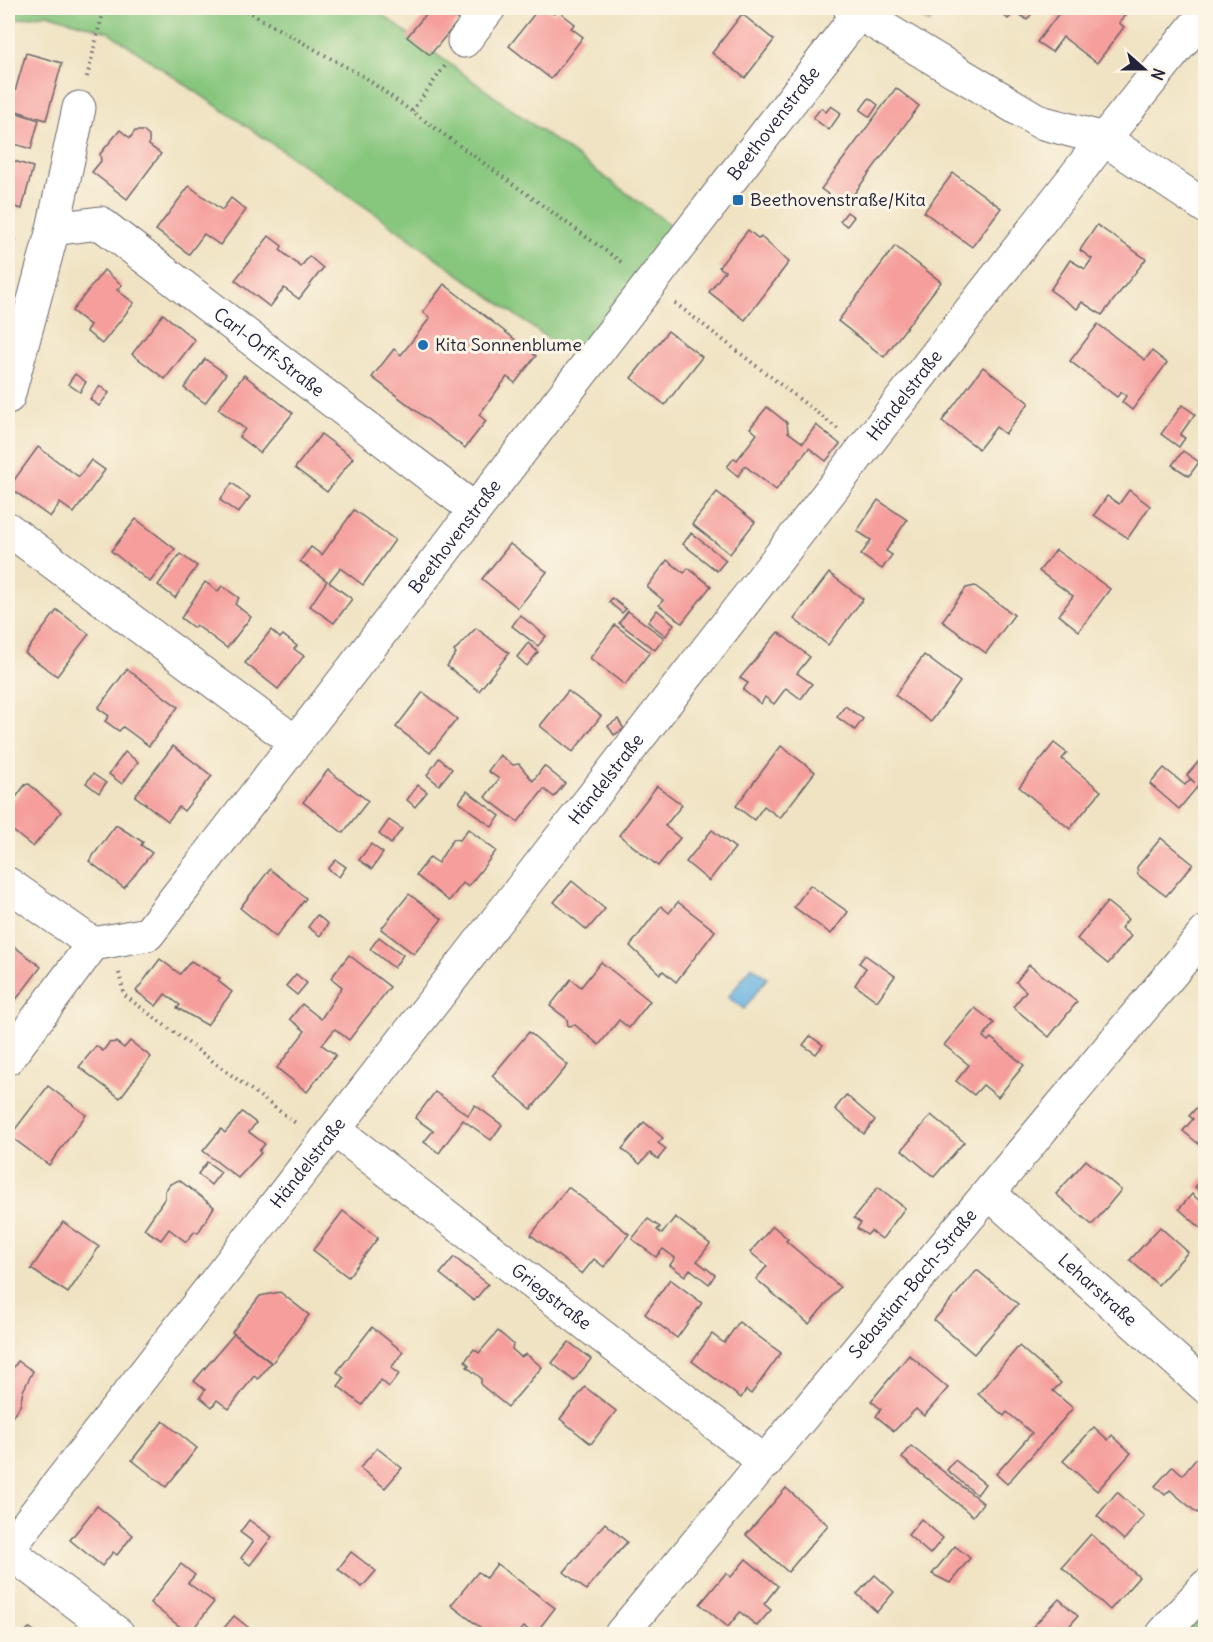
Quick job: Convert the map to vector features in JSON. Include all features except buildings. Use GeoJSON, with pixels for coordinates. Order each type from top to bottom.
{"type":"FeatureCollection","features":[{"type":"Feature","properties":{"kind":"street"},"geometry":{"type":"LineString","coordinates":[[464,41],[489,8]]}},
{"type":"Feature","properties":{"kind":"street","name":"Beethovenstraße"},"geometry":{"type":"LineString","coordinates":[[93,944],[147,934],[650,284],[855,10],[1040,122],[1104,139],[1206,207]]}},
{"type":"Feature","properties":{"kind":"street","name":"Händelstraße"},"geometry":{"type":"LineString","coordinates":[[8,1550],[1104,139],[1206,12]]}},
{"type":"Feature","properties":{"kind":"street"},"geometry":{"type":"LineString","coordinates":[[8,397],[53,229],[79,108]]}},
{"type":"Feature","properties":{"kind":"street","name":"Carl-Orff-Straße"},"geometry":{"type":"LineString","coordinates":[[53,229],[100,223],[475,510]]}},
{"type":"Feature","properties":{"kind":"street"},"geometry":{"type":"LineString","coordinates":[[8,529],[295,742]]}},
{"type":"Feature","properties":{"kind":"street"},"geometry":{"type":"LineString","coordinates":[[8,884],[93,944],[8,1058]]}},
{"type":"Feature","properties":{"kind":"street","name":"Sebastian-Bach-Straße"},"geometry":{"type":"LineString","coordinates":[[621,1635],[1206,932]]}},
{"type":"Feature","properties":{"kind":"street","name":"Griegstraße"},"geometry":{"type":"LineString","coordinates":[[330,1137],[766,1463]]}},
{"type":"Feature","properties":{"kind":"street","name":"Leharstraße"},"geometry":{"type":"LineString","coordinates":[[990,1194],[1206,1387]]}},
{"type":"Feature","properties":{"kind":"street"},"geometry":{"type":"LineString","coordinates":[[8,1550],[118,1635]]}},
{"type":"Feature","properties":{"kind":"street"},"geometry":{"type":"LineString","coordinates":[[1163,1635],[1206,1586]]}},
{"type":"Feature","properties":{"kind":"path"},"geometry":{"type":"LineString","coordinates":[[79,108],[104,8]]}},
{"type":"Feature","properties":{"kind":"path"},"geometry":{"type":"LineString","coordinates":[[241,8],[364,77],[412,111],[650,284],[863,449]]}},
{"type":"Feature","properties":{"kind":"path"},"geometry":{"type":"LineString","coordinates":[[412,111],[464,41]]}},
{"type":"Feature","properties":{"kind":"path"},"geometry":{"type":"LineString","coordinates":[[93,944],[117,968],[124,995],[330,1137]]}},
{"type":"Feature","properties":{"kind":"green space"},"geometry":{"type":"Polygon","coordinates":[[[8,8],[373,8],[687,237],[588,364],[561,348],[377,215],[108,32],[47,14],[8,21],[8,8]]]}},
{"type":"Feature","properties":{"kind":"green space"},"geometry":{"type":"Polygon","coordinates":[[[907,8],[940,8],[929,23],[907,8]]]}},
{"type":"Feature","properties":{"kind":"green space"},"geometry":{"type":"Polygon","coordinates":[[[1205,1586],[1205,1634],[1163,1634],[1205,1586]]]}},
{"type":"Feature","properties":{"kind":"water"},"geometry":{"type":"Polygon","coordinates":[[[752,966],[767,978],[744,1009],[728,997],[752,966]]]}},
{"type":"Feature","properties":{"kind":"place","name":"Beethovenstraße/Kita"},"geometry":{"type":"Point","coordinates":[738,200]}},
{"type":"Feature","properties":{"kind":"place","name":"Kita Sonnenblume"},"geometry":{"type":"Point","coordinates":[423,345]}}]}
